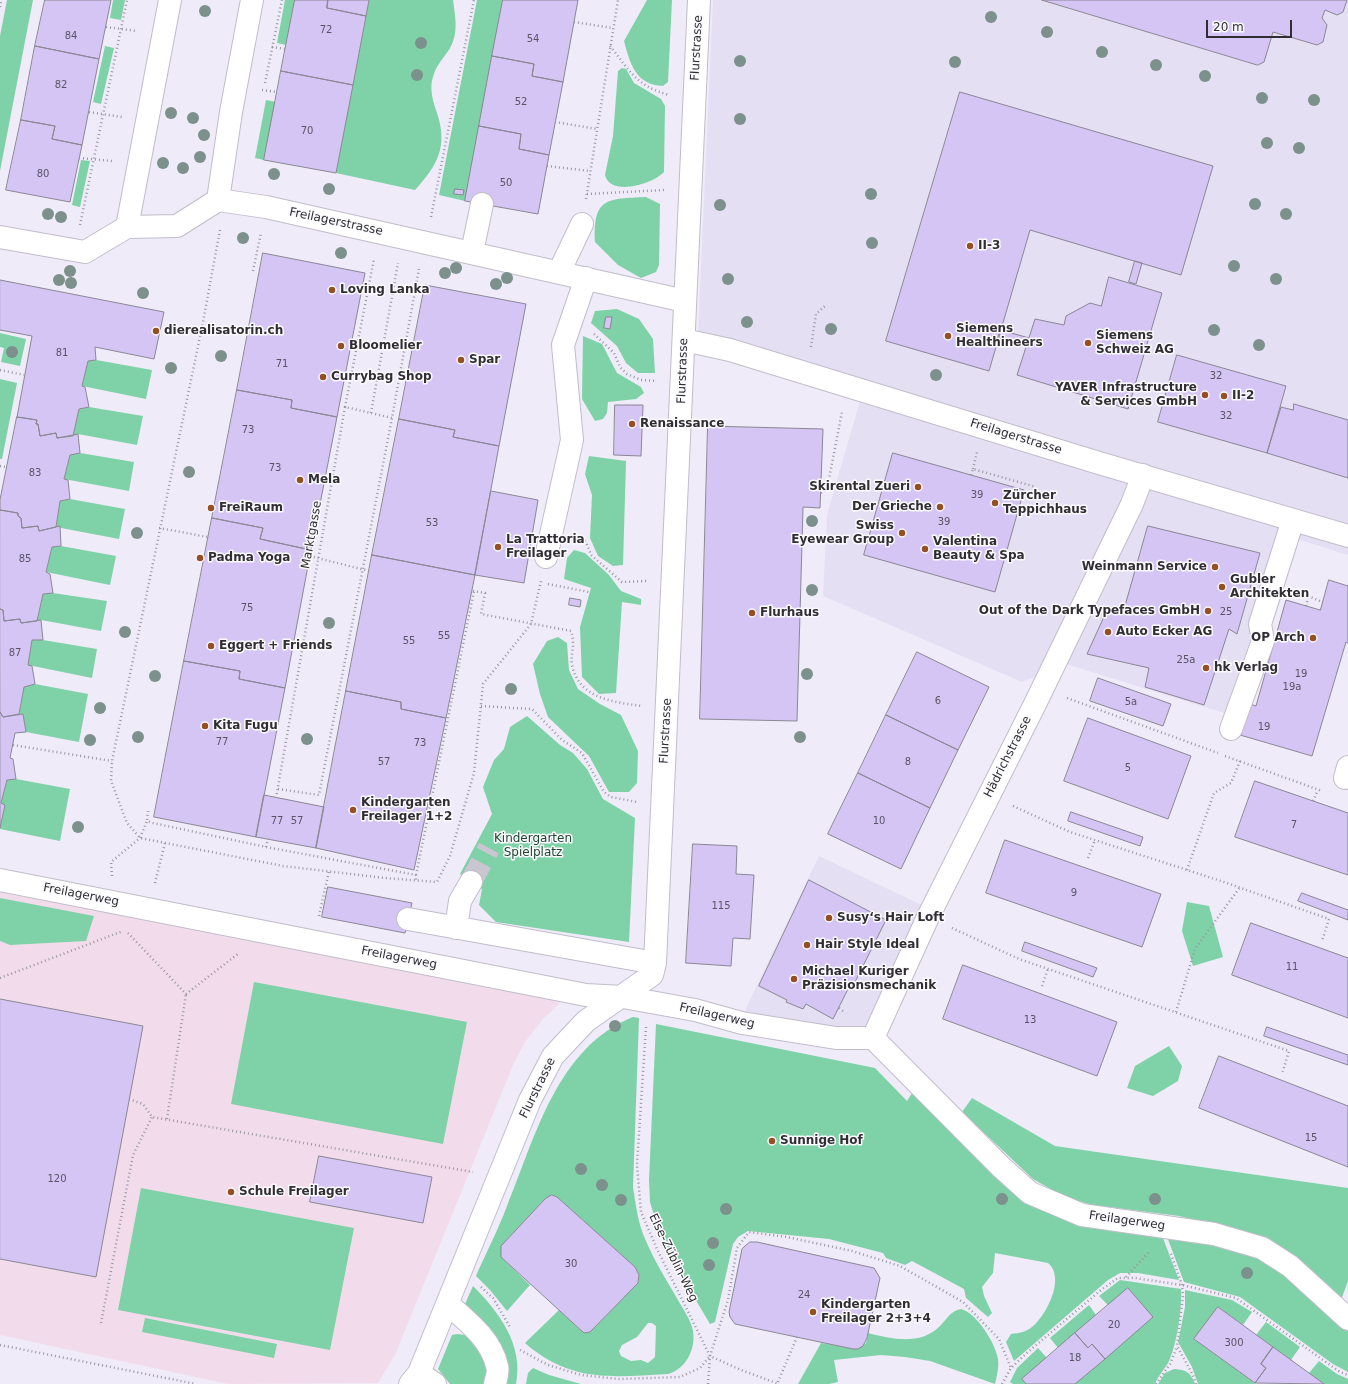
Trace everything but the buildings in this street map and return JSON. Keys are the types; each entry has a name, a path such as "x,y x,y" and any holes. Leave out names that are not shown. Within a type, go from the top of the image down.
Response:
{"street":[{"path":"127,227 170,0"},
{"path":"0,237 85,252 127,227 177,226 218,200 231,112 252,0"},
{"name":"Flurstrasse","path":"422,1380 448,1304 530,1100 553,1056 586,1022 652,975 655,964 699,0"},
{"name":"Freilagerstrasse","path":"218,200 266,207 685,301"},
{"path":"462,250 482,204"},
{"path":"558,272 582,224"},
{"path":"546,557 572,440 563,345 586,278"},
{"name":"Freilagerstrasse","path":"684,340 730,350 1348,536"},
{"name":"Hädrichstrasse","path":"873,1038 928,917 1042,689 1132,504 1143,475"},
{"path":"1231,729 1263,642 1260,624 1293,520"},
{"name":"Freilagerweg","path":"0,880 586,995 623,997 695,1010 742,1023 836,1038 873,1038 1001,1167 1030,1193 1082,1215 1214,1234 1262,1248 1290,1266 1348,1319"},
{"path":"456,928 460,901 471,882"},
{"path":"408,919 655,964"},
{"path":"448,1304 474,1326 490,1348 498,1367 495,1384"}],"path":[{"path":"0,7 1,0"},
{"path":"74,250 127,0"},
{"path":"426,242 474,0"},
{"path":"582,224 618,0"},
{"path":"574,22 613,28"},
{"path":"106,27 163,35"},
{"path":"610,45 638,82 656,91 675,96"},
{"path":"89,112 146,122"},
{"path":"555,122 597,129"},
{"path":"79,158 93,160 103,159 138,164"},
{"path":"547,166 590,171"},
{"path":"587,194 670,189"},
{"path":"371,412 403,237"},
{"path":"214,262 112,761 111,781 127,823 140,838 283,866 437,882 450,856 474,773 483,684 531,624 546,557"},
{"path":"253,271 254,262"},
{"name":"Marktgasse","path":"276,798 317,558 370,274"},
{"path":"278,789 320,795 392,418 416,281"},
{"path":"811,354 816,314 825,306"},
{"path":"572,319 591,330 596,337 607,345 614,353 620,367 627,374 641,380 657,381"},
{"path":"0,370 24,375"},
{"path":"821,493 827,489 844,406"},
{"path":"345,407 392,418"},
{"path":"971,475 975,460"},
{"path":"0,466 6,467"},
{"path":"973,469 1036,487"},
{"path":"553,525 586,542 591,555 622,582 648,581"},
{"path":"159,528 208,537"},
{"path":"310,556 369,571"},
{"path":"541,583 589,592"},
{"path":"416,881 473,591 485,593 481,614 571,631 574,641 572,664 579,681 590,693 610,702 649,706"},
{"path":"1306,606 1309,595"},
{"path":"1042,689 1329,794"},
{"path":"481,706 532,709 562,740 582,753 604,792 610,798 644,803"},
{"path":"13,745 112,761"},
{"path":"1187,870 1214,793 1231,783 1240,761"},
{"path":"1313,801 1318,790"},
{"path":"989,795 1070,832 1187,870 1329,919 1322,941"},
{"path":"112,880 111,862 140,838 147,821 148,811"},
{"path":"147,821 266,847 416,875"},
{"path":"266,847 268,839"},
{"path":"1088,858 1095,840"},
{"path":"154,888 165,842"},
{"path":"1176,1012 1195,949 1240,888"},
{"path":"928,917 1019,959 1289,1051 1282,1074"},
{"path":"0,979 126,930 186,994"},
{"path":"167,1119 186,994 268,932"},
{"path":"1042,986 1048,969"},
{"name":"Else-Züblin-Weg","path":"647,1024 637,1165 641,1212 657,1249 710,1356"},
{"path":"129,1099 143,1104 152,1117 477,1173"},
{"path":"101,1323 133,1155 152,1117"},
{"path":"708,1384 710,1356 728,1300 737,1248 748,1232 787,1237 852,1251 900,1266 963,1302 999,1339 1011,1368"},
{"path":"1126,1278 1150,1251"},
{"path":"1002,1384 1011,1368 1101,1290 1118,1278 1182,1285 1236,1298 1340,1372 1348,1375"},
{"path":"1156,1384 1170,1364 1177,1346 1182,1313 1182,1285"},
{"path":"710,1356 741,1370 778,1383 797,1337"},
{"path":"0,1345 196,1384"},
{"path":"1177,1346 1193,1375 1196,1384"},
{"path":"518,1350 548,1365 581,1375 619,1379 680,1377 700,1368 710,1356"}],"shaded area":[{"path":"713,0 1348,0 1348,555 1297,539 1227,714 1066,664 1022,682 823,596 827,515 864,387 698,333"},
{"path":"819,856 932,910 857,1043 742,1023 747,1006"},
{"name":"Schule Freilager","path":"0,892 543,995 560,1003 543,1019 525,1042 513,1065 395,1355 378,1383 228,1384 0,1335"}],"green space":[{"path":"7,0 33,0 0,171 0,36"},
{"path":"113,0 125,0 121,20 110,18"},
{"path":"285,0 295,0 286,45 277,43"},
{"path":"369,0 453,0 456,24 455,36 450,48 436,69 431,86 440,125 441,145 439,154 430,172 415,190 336,173"},
{"path":"477,0 503,0 465,201 439,195"},
{"path":"647,0 672,0 668,82 663,86 646,82 640,77 632,65 624,41"},
{"path":"105,46 114,48 101,104 93,102"},
{"path":"622,68 626,69 634,83 661,99 665,106 664,172 651,181 623,187 615,186 609,182 605,175 613,136 618,71"},
{"path":"266,100 276,102 264,160 255,158"},
{"path":"81,160 90,161 80,207 72,205"},
{"path":"646,197 660,204 659,265 656,272 641,278 618,265 595,242 595,227 597,216 605,203 612,200"},
{"path":"617,309 639,319 653,339 655,373 638,373 626,363 617,346 591,323 595,311"},
{"path":"0,333 26,339 20,366 1,362 4,348 0,347"},
{"path":"583,336 602,344 617,373 641,387 644,393 636,399 608,402 607,413 603,419 595,421 582,399"},
{"path":"96,360 152,370 146,399 82,386 88,361"},
{"path":"0,379 17,383 2,459 0,459"},
{"path":"89,407 143,416 137,445 78,434 73,436 79,409"},
{"path":"80,453 134,462 129,491 64,479 70,455"},
{"path":"589,456 626,461 623,565 613,566 598,556 590,538 592,495 585,474"},
{"path":"70,499 125,509 119,539 56,527 60,501"},
{"path":"61,546 116,556 110,585 46,572 52,547"},
{"path":"574,550 585,553 609,575 621,591 641,599 641,605 622,602 616,693 599,694 582,677 580,627 591,588 564,579 567,558"},
{"path":"53,593 107,601 101,631 41,620 37,621 43,594"},
{"path":"558,637 567,643 569,670 578,689 600,704 621,715 638,751 637,783 629,792 609,792 589,756 548,717 540,694 533,664 547,641"},
{"path":"32,640 43,640 97,649 92,678 28,665"},
{"path":"35,684 88,694 79,742 26,732 23,714 19,714 24,687"},
{"name":"Kindergarten Spielplatz","path":"527,716 560,745 573,753 587,769 603,799 635,818 629,942 496,922 479,905 482,889 460,874 492,814 483,787 494,760 504,749 510,727"},
{"path":"16,779 70,789 60,841 0,829 5,805 1,803 7,780"},
{"path":"0,898 94,916 86,941 10,945 0,941"},
{"path":"1187,902 1209,906 1223,957 1193,966 1182,931"},
{"path":"254,982 467,1022 443,1144 231,1104"},
{"path":"633,1017 639,1018 633,1187 636,1208 643,1235 661,1271 691,1323 694,1338 691,1351 685,1363 680,1368 668,1374 628,1376 593,1375 559,1365 542,1356 525,1343 559,1310 584,1333 590,1332 638,1283 639,1275 635,1267 557,1197 552,1195 545,1199 502,1246 501,1257 530,1285 507,1311 476,1276 500,1224 539,1124 552,1097 567,1072 585,1050 607,1031","holes":["648,1323 652,1323 656,1326 655,1357 648,1363 641,1360 631,1361 621,1356 619,1351 622,1345 637,1337"]},
{"path":"656,1024 875,1068 907,1101 914,1090 1024,1196 1161,1233 1179,1280 1138,1273 1120,1273 1108,1280 1014,1361 1006,1342 1011,1334 1020,1333 1027,1330 1037,1322 1048,1306 1052,1296 1055,1287 1055,1278 1053,1270 1048,1263 995,1253 993,1273 982,1287 984,1296 992,1313 988,1317 966,1298 964,1289 912,1261 905,1265 886,1258 883,1253 829,1239 748,1231 738,1237 733,1244 715,1322 710,1324 678,1270 657,1225 650,1202 649,1180"},
{"path":"1169,1046 1182,1066 1178,1081 1153,1096 1127,1088 1135,1066"},
{"path":"972,1098 1055,1146 1348,1188 1348,1281 1341,1300 1262,1237 1179,1216 1093,1205 1066,1198 1033,1179 962,1112"},
{"path":"141,1188 354,1228 330,1350 118,1310"},
{"path":"1166,1234 1202,1241 1268,1261 1348,1331 1348,1372 1333,1364 1240,1297 1184,1282"},
{"path":"1120,1280 1181,1289 1181,1306 1178,1327 1174,1347 1168,1363 1155,1384 1075,1384 1108,1305 1099,1296"},
{"path":"473,1286 500,1318 513,1343 518,1370 516,1384 507,1384 507,1359 503,1348 490,1330 465,1304"},
{"path":"1185,1290 1232,1300 1252,1312 1243,1325 1218,1307 1194,1339 1256,1384 1198,1384 1192,1367 1178,1342 1185,1307"},
{"path":"1089,1305 1096,1315 1058,1348 1050,1338"},
{"path":"961,1309 967,1311 979,1322 993,1345 998,1359 998,1372 995,1384 930,1361 881,1355 834,1360 838,1382 829,1384 798,1384 821,1343 858,1349 866,1343 868,1333 896,1339 915,1339 932,1332 952,1313"},
{"path":"145,1318 277,1344 274,1358 142,1332"},
{"path":"1266,1322 1300,1347 1291,1360 1256,1335"},
{"path":"457,1334 469,1337 486,1357 488,1384 450,1384 438,1369 452,1335"},
{"path":"1038,1348 1047,1358 1022,1379 1026,1384 1013,1384 1010,1382 1017,1368"},
{"path":"1319,1361 1337,1374 1348,1379 1348,1384 1324,1384 1309,1373"},
{"path":"533,1368 549,1375 581,1384 526,1384 528,1373"},
{"path":"1174,1369 1188,1372 1195,1384 1158,1384 1165,1373"}],"tunnel":[{"path":"471,882 489,848"}],"place":[{"name":"II-3","path":"970,246"},
{"name":"Loving Lanka","path":"332,290"},
{"name":"dierealisatorin.ch","path":"156,331"},
{"name":"Siemens Healthineers","path":"948,336"},
{"name":"Siemens Schweiz AG","path":"1088,343"},
{"name":"Bloomelier","path":"341,346"},
{"name":"Spar","path":"461,360"},
{"name":"Currybag Shop","path":"323,377"},
{"name":"YAVER Infrastructure & Services GmbH","path":"1205,395"},
{"name":"II-2","path":"1224,396"},
{"name":"Renaissance","path":"632,424"},
{"name":"Mela","path":"300,480"},
{"name":"Skirental Zueri","path":"918,487"},
{"name":"Zürcher Teppichhaus","path":"995,503"},
{"name":"Der Grieche","path":"940,507"},
{"name":"FreiRaum","path":"211,508"},
{"name":"Swiss Eyewear Group","path":"902,533"},
{"name":"La Trattoria Freilager","path":"498,547"},
{"name":"Valentina Beauty & Spa","path":"925,549"},
{"name":"Padma Yoga","path":"200,558"},
{"name":"Weinmann Service","path":"1215,567"},
{"name":"Gubler Architekten","path":"1222,587"},
{"name":"Out of the Dark Typefaces GmbH","path":"1208,611"},
{"name":"Flurhaus","path":"752,613"},
{"name":"Auto Ecker AG","path":"1108,632"},
{"name":"OP Arch","path":"1313,638"},
{"name":"Eggert + Friends","path":"211,646"},
{"name":"hk Verlag","path":"1206,668"},
{"name":"Kita Fugu","path":"205,726"},
{"name":"Kindergarten Freilager 1+2","path":"353,810"},
{"name":"Susy‘s Hair Loft","path":"829,918"},
{"name":"Hair Style Ideal","path":"807,945"},
{"name":"Michael Kuriger Präzisionsmechanik","path":"794,979"},
{"name":"Sunnige Hof","path":"772,1141"},
{"name":"Schule Freilager","path":"231,1192"},
{"name":"Kindergarten Freilager 2+3+4","path":"813,1312"}]}
